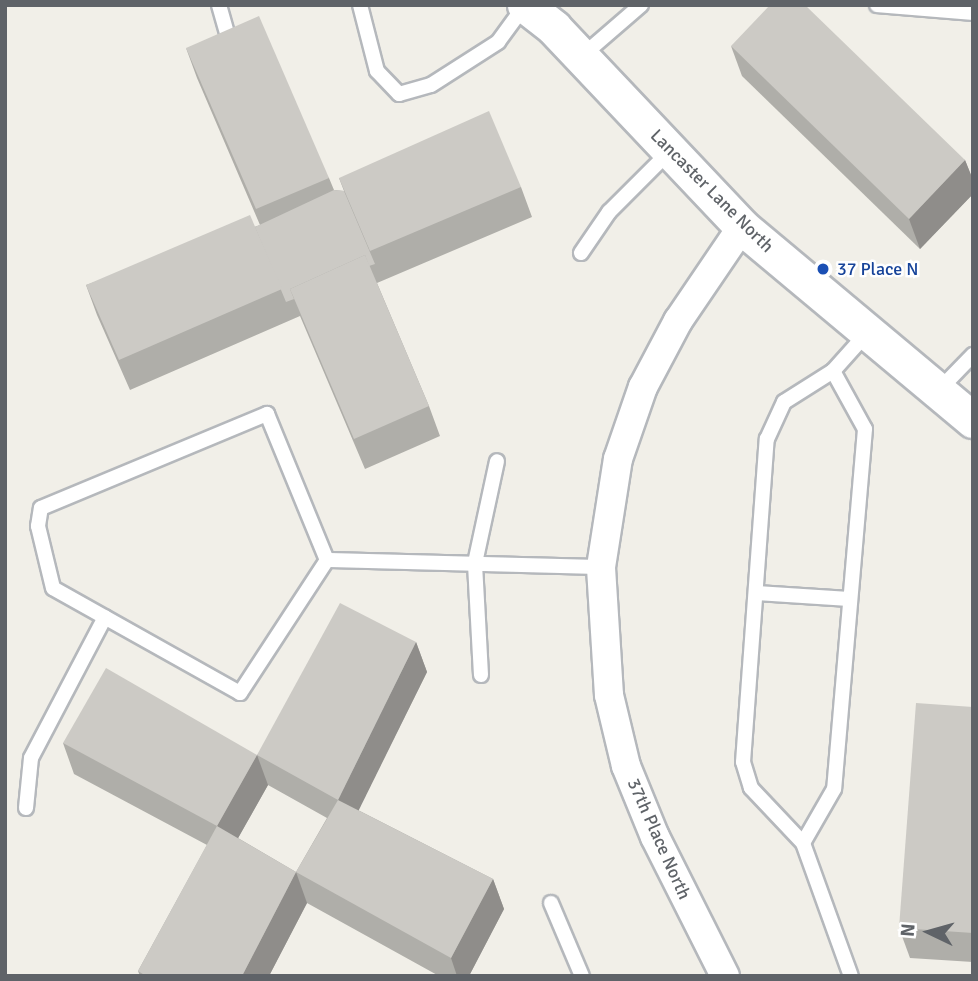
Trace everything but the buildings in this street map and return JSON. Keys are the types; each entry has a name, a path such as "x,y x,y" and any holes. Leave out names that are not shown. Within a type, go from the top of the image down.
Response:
{"street":[{"name":"Lancaster Lane North","path":"525,5 581,57 742,227 973,420"},
{"name":"37th Place North","path":"725,976 655,837 626,765 609,695 601,566 618,459 643,387 678,321 742,227"}],"lane":[{"path":"219,5 236,61"},
{"path":"360,5 377,71 399,94 431,85 498,42 525,5"},
{"path":"581,57 641,5"},
{"path":"877,5 973,13"},
{"path":"581,253 609,212 670,151"},
{"path":"851,976 803,843 751,788 743,762 767,439 783,402 833,371 867,333"},
{"path":"937,392 973,355"},
{"path":"803,843 834,789 865,429 833,371"},
{"path":"267,415 327,560 240,693 53,588 38,526 41,508 267,415"},
{"path":"481,675 475,563 497,461"},
{"path":"327,560 601,566"},
{"path":"756,593 850,599"},
{"path":"26,808 31,758 105,617"},
{"path":"551,902 582,976"}],"place":[{"name":"37 Place N","path":"823,269"}]}
